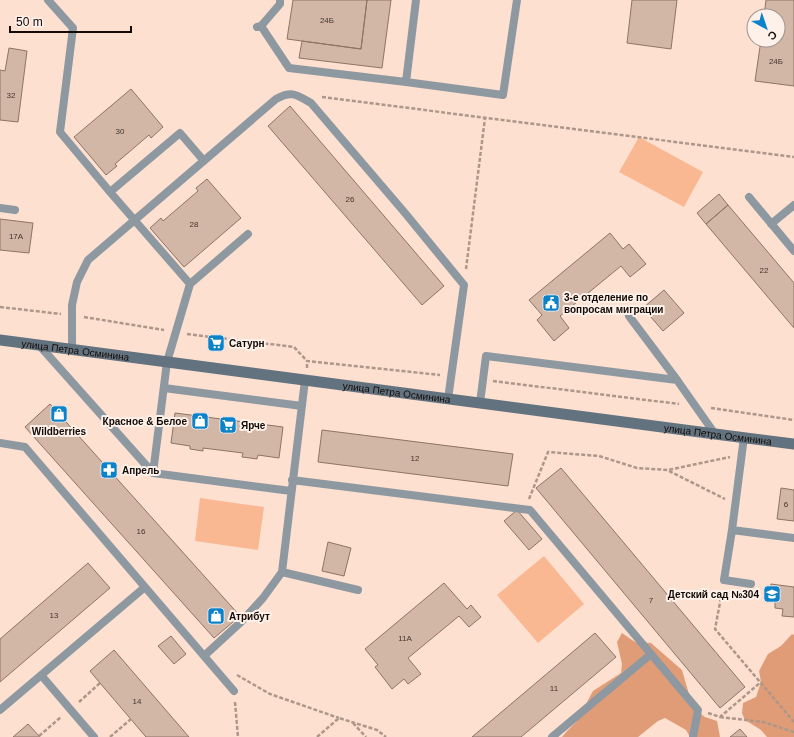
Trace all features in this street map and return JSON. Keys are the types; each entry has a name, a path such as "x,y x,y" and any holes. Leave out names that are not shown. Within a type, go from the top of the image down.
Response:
{"main road":[{"name":"улица Петра Осминина","path":"0,340 794,444"}],"lane":[{"path":"48,0 73,28 60,132 190,284"},
{"path":"280,0 280,4 259,27 289,68 503,95 517,0"},
{"path":"406,82 416,0"},
{"path":"72,349 72,305 77,282 88,260 276,99 284,94 296,94 311,103 464,285 448,399"},
{"path":"110,192 180,133 204,161"},
{"path":"749,197 794,251"},
{"path":"771,224 794,204"},
{"path":"0,208 15,210"},
{"path":"153,473 167,362 190,284 248,234"},
{"path":"629,316 715,434"},
{"path":"39,345 153,473 291,491"},
{"path":"480,403 486,356 677,380"},
{"path":"204,656 242,621 263,598 282,572 305,380"},
{"path":"164,388 302,406"},
{"path":"744,437 724,580 751,584"},
{"path":"0,444 25,447 234,691"},
{"path":"292,480 530,510 698,710 693,737"},
{"path":"732,530 794,538"},
{"path":"282,572 358,590"},
{"path":"0,710 145,587"},
{"path":"552,737 651,654"},
{"path":"41,675 94,737"}],"path":[{"path":"319,97 794,157"},
{"path":"464,285 485,118"},
{"path":"0,307 72,316"},
{"path":"294,347 308,361 451,376"},
{"path":"305,380 308,361"},
{"path":"483,379 794,420"},
{"path":"525,510 548,452 599,456 637,468 668,470 742,454"},
{"path":"668,470 735,504"},
{"path":"724,580 716,629 794,722"},
{"path":"237,675 270,694 377,730 386,737"},
{"path":"720,717 761,682"},
{"path":"234,691 238,737"},
{"path":"698,710 720,717 763,722 794,732"},
{"path":"316,737 339,718"},
{"path":"110,737 131,719"},
{"path":"353,723 366,737"}],"shaded area":[{"path":"639,137 703,172 684,207 619,172"},
{"path":"200,498 264,507 258,550 195,541"},
{"path":"544,556 584,604 538,643 497,595"},
{"path":"622,633 635,642 651,643 682,670 693,708 705,717 717,721 720,737 690,737 686,730 665,718 658,721 638,737 562,737 577,721 593,691 621,673 622,664 617,642"},
{"path":"792,634 794,635 794,737 767,737 761,730 745,720 742,713 743,703 756,697 761,682 759,671 768,654 781,646"}],"building":[{"path":"293,0 367,0 361,49 287,39"},
{"path":"367,0 391,0 382,68 299,58 302,41 361,49"},
{"path":"632,0 677,0 671,49 627,43"},
{"path":"766,0 794,0 794,86 755,81 760,48 786,48 786,8 765,8"},
{"path":"9,48 27,51 18,122 0,120 0,70 5,71"},
{"path":"131,89 163,127 151,138 149,135 115,164 117,166 106,175 74,137"},
{"path":"290,106 444,286 422,305 268,126"},
{"path":"207,179 241,218 184,267 150,228 161,218 163,221 198,191 196,188"},
{"path":"719,194 728,205 706,224 697,213"},
{"path":"728,205 794,283 794,328 706,224"},
{"path":"0,219 33,223 29,253 0,250"},
{"path":"610,233 623,249 629,244 646,264 630,277 621,266 560,316 569,328 554,341 537,320 542,315 529,300"},
{"path":"664,290 684,313 663,331 643,308"},
{"path":"50,404 240,616 214,638 25,427"},
{"path":"175,413 283,427 279,458 258,455 257,459 242,457 243,453 203,448 203,451 190,449 190,446 171,443"},
{"path":"322,430 513,454 508,486 318,462"},
{"path":"561,468 745,687 720,708 536,488"},
{"path":"781,488 794,490 794,521 777,519"},
{"path":"517,510 542,539 529,550 504,521"},
{"path":"328,542 351,548 344,576 322,571"},
{"path":"88,563 110,588 0,682 0,639"},
{"path":"444,583 467,609 471,605 481,617 469,627 459,616 408,658 421,674 408,684 404,679 392,689 375,667 378,665 365,649"},
{"path":"771,584 794,587 794,617 782,616 783,609 775,608 775,601 769,601"},
{"path":"595,633 616,657 521,737 472,737"},
{"path":"171,636 186,654 174,664 158,646"},
{"path":"114,650 189,737 146,737 90,671"},
{"path":"28,724 40,737 13,737"},
{"path":"740,729 747,737 730,737"}],"place":[{"name":"3-е отделение по вопросам миграции","path":"551,303"},
{"name":"Сатурн","path":"216,343"},
{"name":"Wildberries","path":"59,414"},
{"name":"Красное & Белое","path":"200,421"},
{"name":"Ярче","path":"228,425"},
{"name":"Апрель","path":"109,470"},
{"name":"Детский сад №304","path":"772,594"},
{"name":"Атрибут","path":"216,616"}]}
